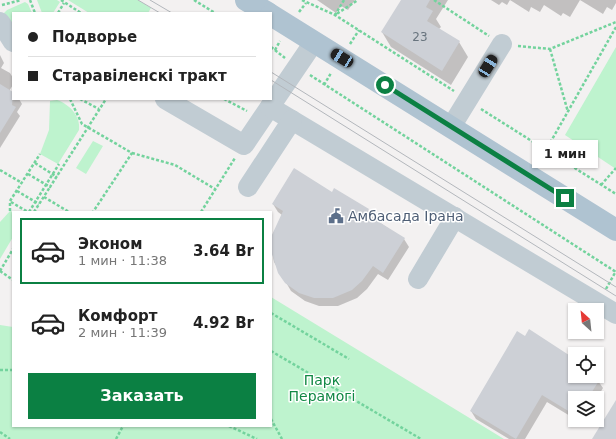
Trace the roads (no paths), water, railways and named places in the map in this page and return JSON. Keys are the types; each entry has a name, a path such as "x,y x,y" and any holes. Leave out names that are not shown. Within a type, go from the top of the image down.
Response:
{"main road":[{"path":"246,0 266,12"},
{"path":"272,16 616,230"}],"lane":[{"path":"0,22 12,40"},
{"path":"167,100 244,145 314,42"},
{"path":"451,127 502,44"},
{"path":"270,107 616,314"},
{"path":"248,187 292,120"},
{"path":"418,279 455,217"}],"tram line":[{"path":"138,0 158,12"},
{"path":"150,0 170,12"},
{"path":"272,73 616,287"},
{"path":"272,81 616,296"}],"place":[{"name":"Амбасада Ірана","path":"336,216"}],"park label":[{"name":"Парк Перамогі","path":"322,388"}]}
